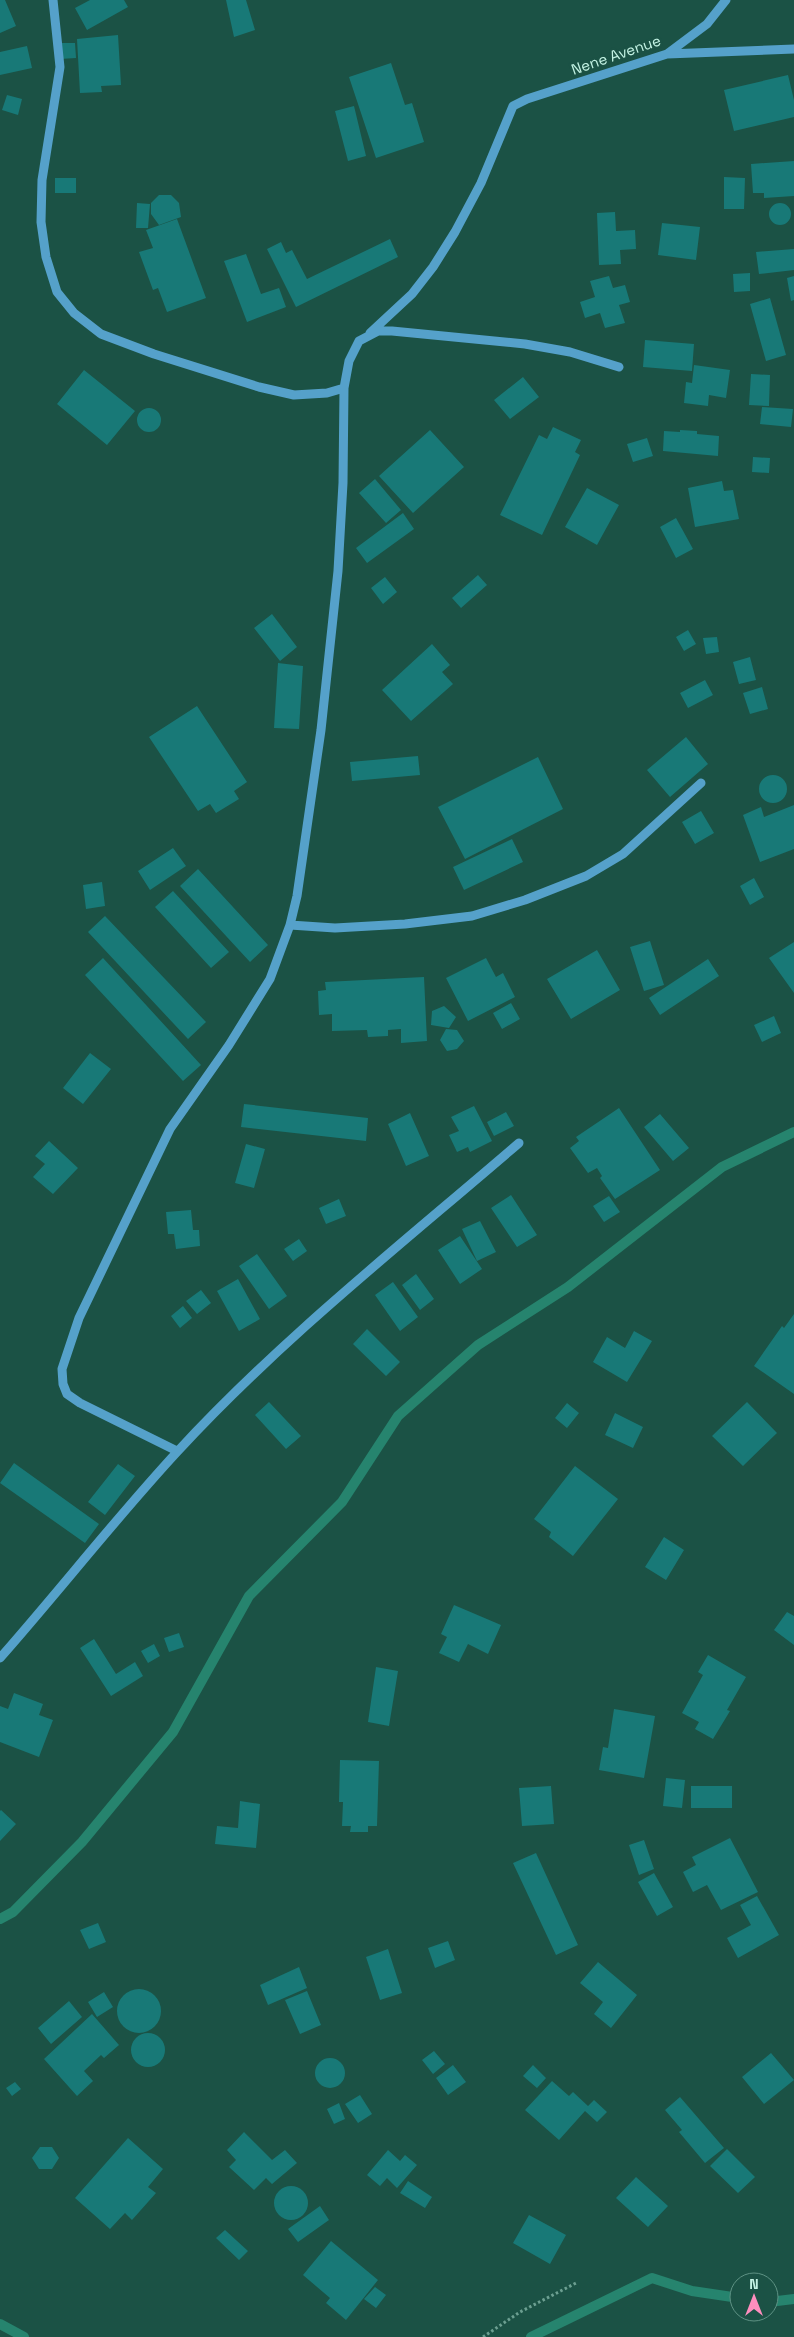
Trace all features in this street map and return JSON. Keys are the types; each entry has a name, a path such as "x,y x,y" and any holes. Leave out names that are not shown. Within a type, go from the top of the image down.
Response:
{"street":[{"path":"53,0 60,66 42,180 41,222 46,257 57,292 74,313 100,334 154,354 259,387 294,395 327,393 344,388"},
{"name":"Nene Avenue","path":"369,334 412,294 433,267 455,232 481,183 513,106 527,99 667,54 706,24 726,0"},
{"path":"667,54 794,49"},
{"path":"177,1451 80,1403 67,1394 62,1384 62,1369 79,1318 170,1129 228,1045 270,979 290,925 298,887 320,730 338,571 343,483 344,388 352,352 360,341 369,334 378,331 392,331 525,344 570,352 619,367"},
{"path":"290,925 335,928 405,924 472,916 525,900 586,876 623,854 701,783"},
{"path":"0,1658 177,1451 288,1343 519,1143"}],"path":[{"path":"483,2337 520,2312 578,2282"}],"building":[{"path":"0,0 5,0 16,26 0,33"},
{"path":"90,0 124,0 128,7 87,30 75,8"},
{"path":"226,0 246,0 255,30 234,37"},
{"path":"118,35 121,85 101,86 102,92 80,93 77,39"},
{"path":"59,43 75,43 76,58 60,59"},
{"path":"27,46 32,68 0,75 0,52"},
{"path":"391,63 405,105 412,103 424,142 376,158 349,77"},
{"path":"788,75 794,100 794,117 734,131 724,90"},
{"path":"7,95 22,99 18,115 2,110"},
{"path":"354,106 366,156 348,161 335,111"},
{"path":"794,161 794,196 764,198 764,193 753,193 751,164"},
{"path":"724,177 745,178 744,209 724,209"},
{"path":"55,178 76,178 76,193 55,193"},
{"path":"159,195 171,195 179,203 181,217 159,225 151,214 151,203"},
{"path":"137,203 150,204 148,228 136,228"},
{"path":"780,203 788,206 791,214 788,222 780,225 772,222 769,214 772,206"},
{"path":"615,212 616,231 635,230 636,249 620,250 621,264 599,265 597,213"},
{"path":"177,219 206,298 167,312 158,288 153,290 139,252 153,248 146,230"},
{"path":"662,223 700,227 696,260 658,255"},
{"path":"390,239 398,257 296,307 267,249 281,242 286,253 292,250 307,279"},
{"path":"794,249 794,270 759,274 756,252"},
{"path":"246,254 261,294 279,288 286,307 247,322 224,261"},
{"path":"750,273 750,291 734,292 733,274"},
{"path":"609,276 613,288 625,285 630,302 619,305 625,323 605,328 600,313 585,318 580,302 595,297 590,281"},
{"path":"794,276 794,300 791,301 787,278"},
{"path":"770,298 786,355 766,361 750,304"},
{"path":"645,340 694,344 692,371 643,367"},
{"path":"694,365 730,370 726,398 709,395 708,406 684,403 686,382 692,383"},
{"path":"84,370 135,411 107,445 57,404"},
{"path":"751,374 770,375 769,406 749,405"},
{"path":"523,377 539,397 510,419 494,400"},
{"path":"762,407 793,409 791,427 760,424"},
{"path":"149,408 158,411 161,420 158,429 149,432 140,429 137,420 140,411"},
{"path":"553,427 581,440 575,452 580,455 542,535 500,515 539,435 547,439"},
{"path":"430,430 464,467 413,513 379,476"},
{"path":"680,430 697,431 697,434 719,436 718,456 663,451 664,431 680,432"},
{"path":"647,438 653,456 633,462 627,444"},
{"path":"753,457 770,458 769,473 752,472"},
{"path":"375,479 401,510 386,523 359,493"},
{"path":"722,481 724,491 733,490 739,519 695,527 688,488"},
{"path":"587,488 619,505 597,545 565,527"},
{"path":"403,513 414,529 367,563 356,548"},
{"path":"676,518 693,549 676,558 660,527"},
{"path":"478,575 487,585 461,608 452,598"},
{"path":"385,577 397,592 383,604 371,588"},
{"path":"272,614 297,647 280,661 254,628"},
{"path":"688,630 696,644 684,651 676,637"},
{"path":"717,637 719,652 706,654 703,638"},
{"path":"432,644 450,665 442,672 453,684 411,721 382,690"},
{"path":"750,657 756,680 739,684 733,662"},
{"path":"278,663 303,666 299,729 274,728"},
{"path":"705,680 713,695 688,708 680,693"},
{"path":"762,687 768,709 750,714 743,693"},
{"path":"197,706 247,782 234,791 239,799 216,813 210,804 198,811 149,737"},
{"path":"686,737 708,764 670,797 647,770"},
{"path":"418,756 420,775 352,781 350,762"},
{"path":"538,757 563,809 465,859 438,807"},
{"path":"773,775 783,779 787,789 783,799 773,803 763,799 759,789 763,779"},
{"path":"794,805 794,849 760,862 743,815 761,807 764,817"},
{"path":"701,811 714,833 695,844 682,822"},
{"path":"512,839 523,862 464,890 453,867"},
{"path":"173,848 186,866 150,890 138,871"},
{"path":"198,869 268,945 250,962 180,886"},
{"path":"754,878 764,897 750,905 740,886"},
{"path":"102,882 105,906 86,909 83,885"},
{"path":"173,891 229,952 211,968 155,907"},
{"path":"105,916 206,1022 188,1039 88,932"},
{"path":"650,941 664,985 644,991 630,947"},
{"path":"794,942 794,993 769,958"},
{"path":"597,950 620,990 571,1019 547,979"},
{"path":"103,958 201,1065 183,1081 85,975"},
{"path":"486,958 496,977 503,973 515,997 468,1021 446,978"},
{"path":"708,959 719,976 660,1015 649,998"},
{"path":"424,977 427,1041 401,1043 401,1029 388,1030 388,1036 368,1037 367,1030 332,1031 332,1014 319,1015 318,991 326,990 325,982"},
{"path":"511,1003 520,1019 502,1029 493,1013"},
{"path":"444,1006 456,1017 449,1028 431,1025 432,1011"},
{"path":"774,1016 781,1033 762,1042 754,1025"},
{"path":"446,1029 457,1030 464,1041 457,1049 447,1051 440,1040"},
{"path":"90,1053 111,1069 83,1104 63,1088"},
{"path":"244,1104 368,1118 366,1141 241,1127"},
{"path":"474,1106 492,1141 470,1152 468,1147 457,1152 449,1135 459,1131 451,1117"},
{"path":"619,1108 660,1170 615,1199 600,1178 602,1176 597,1168 588,1173 570,1148 579,1141 576,1137"},
{"path":"506,1112 514,1126 494,1136 487,1122"},
{"path":"410,1113 429,1156 406,1166 388,1124"},
{"path":"660,1114 689,1148 673,1161 644,1127"},
{"path":"49,1141 78,1168 53,1194 33,1177 45,1164 35,1156"},
{"path":"246,1144 265,1149 254,1188 235,1183"},
{"path":"511,1195 537,1235 517,1247 491,1208"},
{"path":"609,1196 620,1212 604,1222 593,1206"},
{"path":"339,1199 346,1216 326,1224 319,1208"},
{"path":"191,1210 193,1230 199,1230 200,1246 176,1249 174,1234 168,1234 166,1212"},
{"path":"480,1221 496,1252 477,1261 462,1229"},
{"path":"460,1236 482,1269 460,1284 438,1250"},
{"path":"299,1239 307,1251 293,1261 284,1249"},
{"path":"257,1254 287,1296 269,1309 239,1266"},
{"path":"416,1274 434,1299 420,1310 402,1285"},
{"path":"238,1279 260,1319 239,1331 217,1291"},
{"path":"393,1282 418,1317 400,1331 375,1295"},
{"path":"201,1290 211,1303 197,1314 186,1301"},
{"path":"183,1306 192,1318 180,1328 171,1316"},
{"path":"794,1314 794,1394 754,1366 782,1326 784,1328"},
{"path":"367,1329 400,1362 386,1376 353,1344"},
{"path":"634,1331 652,1341 627,1382 593,1362 607,1337 625,1348"},
{"path":"269,1402 301,1436 286,1449 255,1415"},
{"path":"747,1402 777,1433 743,1466 712,1436"},
{"path":"567,1403 579,1413 567,1428 555,1418"},
{"path":"615,1413 643,1427 633,1448 605,1435"},
{"path":"14,1463 99,1524 85,1543 0,1483"},
{"path":"118,1464 135,1476 105,1515 88,1502"},
{"path":"575,1466 618,1499 573,1556 549,1537 551,1532 534,1519"},
{"path":"664,1537 684,1550 666,1580 645,1567"},
{"path":"454,1605 501,1625 488,1654 468,1644 459,1662 439,1653 447,1637 441,1634"},
{"path":"787,1612 794,1616 794,1645 774,1630"},
{"path":"179,1633 184,1647 169,1652 164,1638"},
{"path":"94,1639 116,1674 135,1662 143,1676 111,1696 80,1648"},
{"path":"154,1644 160,1656 148,1663 141,1651"},
{"path":"708,1655 746,1677 727,1710 730,1711 713,1739 695,1729 699,1722 682,1713 703,1675 698,1672"},
{"path":"376,1667 398,1671 389,1726 368,1722"},
{"path":"14,1693 43,1704 39,1715 53,1720 39,1757 0,1742 0,1706 8,1709"},
{"path":"614,1709 655,1716 644,1778 599,1770 603,1747 608,1748"},
{"path":"340,1760 379,1761 377,1826 368,1826 368,1832 350,1832 351,1826 342,1826 343,1802 339,1802"},
{"path":"666,1778 685,1780 682,1808 663,1806"},
{"path":"551,1786 554,1824 522,1826 519,1788"},
{"path":"691,1786 732,1786 732,1808 691,1808"},
{"path":"240,1801 260,1804 256,1848 215,1844 217,1826 238,1828"},
{"path":"0,1811 16,1824 0,1841"},
{"path":"730,1838 758,1892 721,1910 707,1885 693,1892 683,1872 696,1865 692,1857"},
{"path":"644,1840 654,1869 639,1875 629,1845"},
{"path":"536,1853 578,1945 556,1955 513,1863"},
{"path":"654,1873 673,1907 657,1916 638,1882"},
{"path":"757,1896 779,1935 738,1958 727,1938 751,1925 740,1905"},
{"path":"98,1923 106,1942 89,1949 80,1930"},
{"path":"448,1941 455,1960 435,1968 428,1948"},
{"path":"388,1949 402,1993 380,2000 366,1957"},
{"path":"598,1962 637,1995 611,2028 594,2014 603,2002 580,1983"},
{"path":"299,1967 307,1988 268,2005 260,1985"},
{"path":"143,1989 155,1995 160,2002 160,2020 155,2027 148,2032 135,2033 127,2030 120,2023 117,2007 120,1999 127,1992"},
{"path":"307,1991 321,2025 300,2034 285,2000"},
{"path":"104,1992 113,2007 97,2017 88,2002"},
{"path":"69,2001 82,2017 51,2044 38,2028"},
{"path":"92,2014 119,2045 104,2058 101,2055 84,2071 93,2081 77,2096 44,2059"},
{"path":"148,2033 155,2034 160,2038 164,2043 164,2057 160,2062 155,2066 148,2067 141,2066 136,2062 132,2057 131,2050 132,2043 136,2038 141,2034"},
{"path":"434,2051 445,2064 433,2074 422,2060"},
{"path":"771,2053 794,2080 764,2104 742,2077"},
{"path":"330,2058 341,2062 345,2073 341,2084 330,2088 319,2084 315,2073 319,2062"},
{"path":"453,2065 466,2082 448,2095 436,2078"},
{"path":"533,2065 546,2078 537,2088 523,2076"},
{"path":"552,2081 569,2096 573,2092 588,2106 594,2100 607,2112 597,2122 585,2111 559,2140 525,2110"},
{"path":"15,2082 21,2089 12,2096 6,2088"},
{"path":"360,2095 372,2114 358,2123 345,2104"},
{"path":"680,2097 724,2148 705,2163 679,2132 682,2130 665,2110"},
{"path":"339,2103 345,2119 334,2124 327,2109"},
{"path":"244,2132 272,2160 285,2150 297,2163 272,2184 266,2178 254,2190 229,2167 236,2160 227,2150"},
{"path":"128,2138 163,2169 148,2187 156,2193 132,2220 125,2213 110,2229 75,2198"},
{"path":"40,2147 52,2147 59,2158 52,2169 39,2169 32,2158"},
{"path":"727,2149 755,2177 738,2193 710,2166"},
{"path":"388,2150 400,2161 405,2155 417,2165 397,2188 387,2178 380,2186 367,2175"},
{"path":"636,2177 668,2206 648,2227 616,2198"},
{"path":"408,2181 432,2197 425,2208 400,2193"},
{"path":"291,2186 303,2191 308,2203 303,2215 291,2220 279,2215 274,2203 279,2191"},
{"path":"320,2206 329,2220 298,2242 288,2229"},
{"path":"529,2215 566,2235 550,2264 513,2243"},
{"path":"225,2230 248,2251 239,2260 216,2238"},
{"path":"331,2241 378,2280 346,2320 326,2303 330,2298 303,2275"},
{"path":"375,2287 386,2295 376,2308 364,2299"}],"waterway":[{"path":"0,1919 13,1912 82,1842 173,1732 249,1596 342,1502 398,1416 478,1345 568,1287 722,1167 794,1132"},
{"path":"531,2337 652,2278 692,2291 729,2297"},
{"path":"779,2301 794,2299"},
{"path":"0,2324 24,2337"}]}
